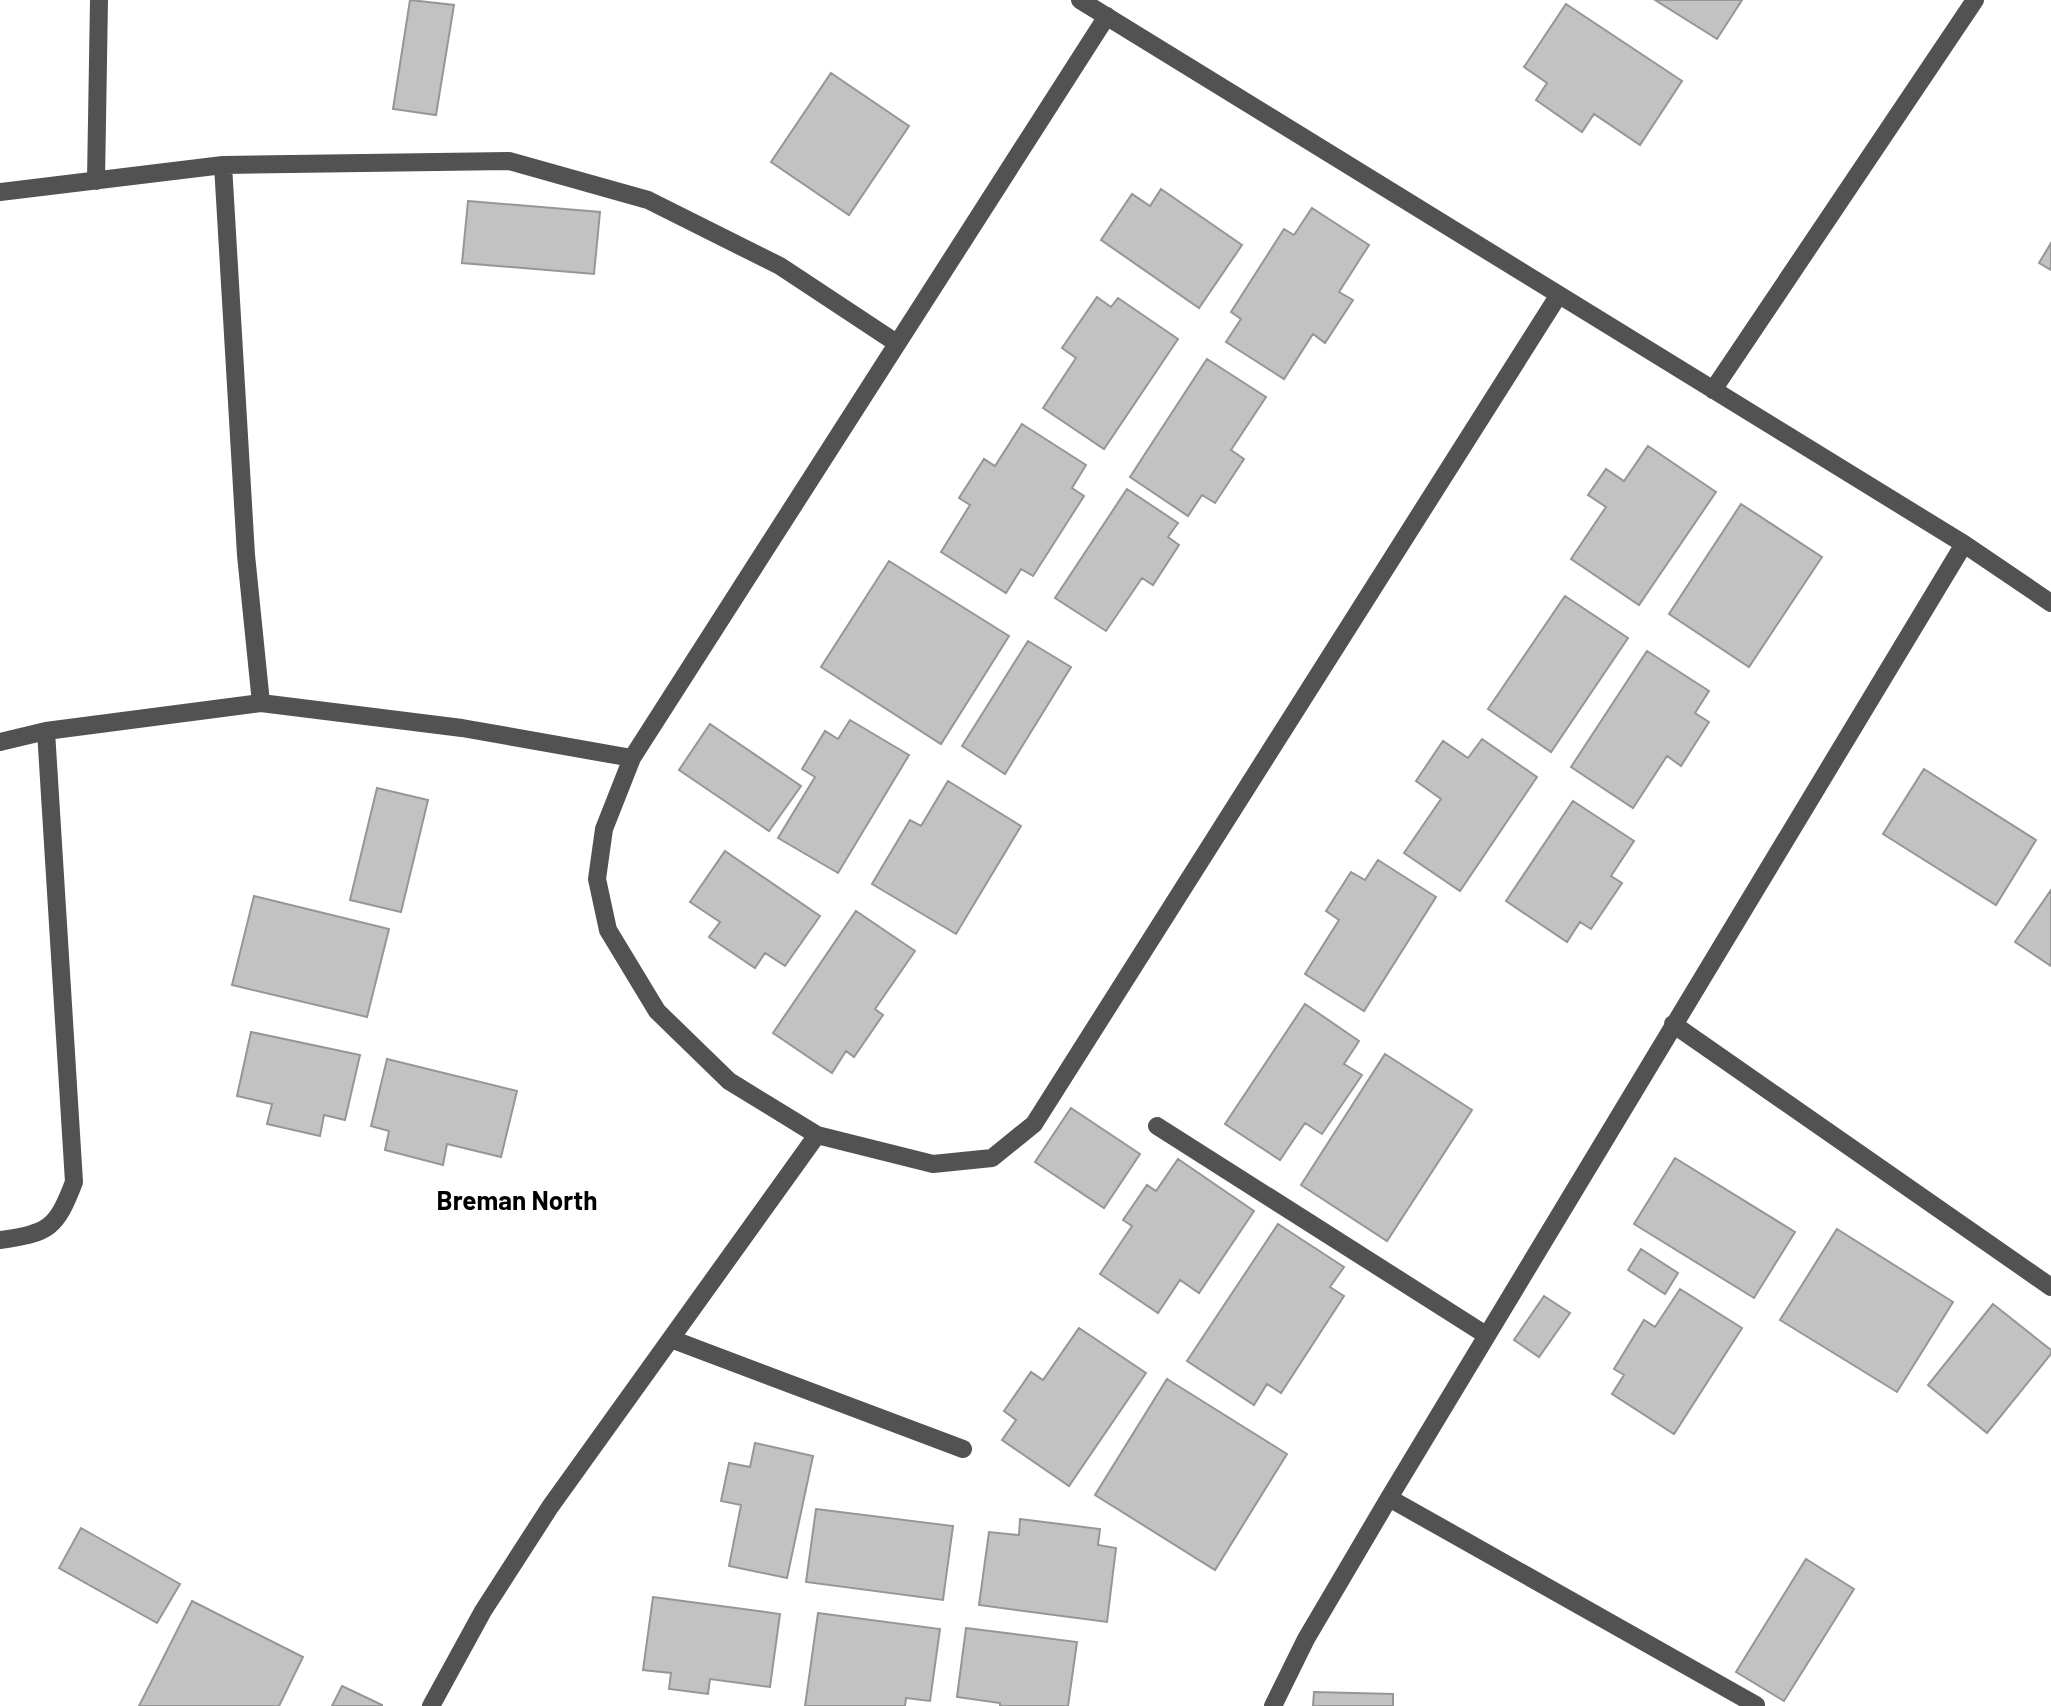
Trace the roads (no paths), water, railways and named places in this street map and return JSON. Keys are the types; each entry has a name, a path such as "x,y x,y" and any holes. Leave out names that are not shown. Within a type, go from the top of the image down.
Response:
{"street":[{"path":"96,181 99,0"},
{"path":"1080,0 1964,544 2051,603"},
{"path":"1713,390 1975,0"},
{"path":"1107,16 895,342 632,758 604,829 597,879 608,930 657,1011 729,1080 817,1135 933,1164 992,1158 1034,1124 1558,296"},
{"path":"0,192 223,165 509,161 648,200 780,266 895,342"},
{"path":"223,165 246,555 261,703"},
{"path":"1273,1706 1306,1639 1389,1498 1964,544"},
{"path":"0,742 46,731 261,703 462,729 632,758"},
{"path":"0,1240 37,1235 61,1215 74,1182 46,731"},
{"path":"1673,1024 2051,1287"},
{"path":"1157,1126 1486,1335"},
{"path":"431,1706 483,1611 550,1507 817,1135"},
{"path":"671,1339 963,1449"},
{"path":"1389,1498 1756,1705"}],"district":[{"name":"Breman North","path":"517,1199"}]}
